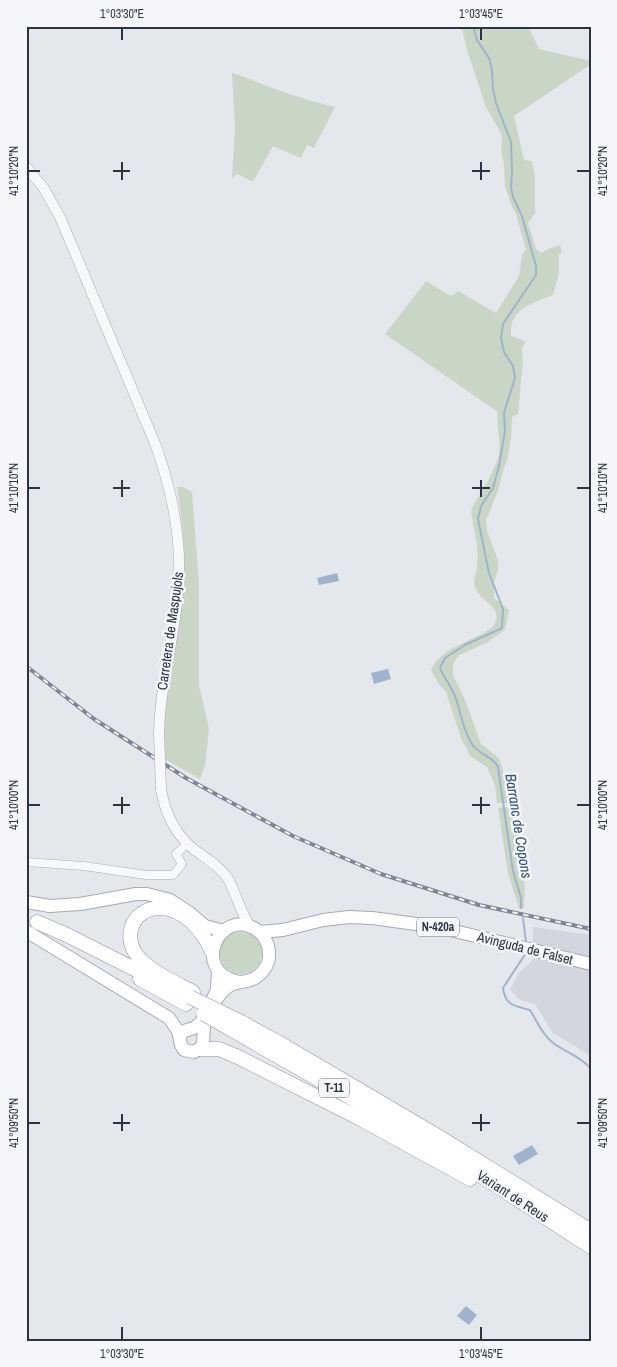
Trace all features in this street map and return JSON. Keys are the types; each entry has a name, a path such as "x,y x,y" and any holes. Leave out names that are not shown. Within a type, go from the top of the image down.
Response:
{"highway":[{"path":"190,998 150,969 140,959 130,943 130,929 143,913 156,908 169,909 183,916 199,930 207,939 212,952"},
{"name":"T-11","path":"30,923 190,998 436,1140"},
{"name":"T-11","path":"237,1026 264,1034 436,1140"},
{"path":"199,1038 359,1118 497,1193 538,1213"},
{"name":"Variant de Reus","path":"436,1140 538,1213 591,1247"},
{"name":"Variant de Reus","path":"436,1140 591,1231"}],"main road":[{"path":"26,902 50,906 80,904 136,894 158,896 180,905 205,926 227,929 240,925 255,929 266,941 268,963 262,972 252,980 231,985 220,994 205,1023 194,1052 184,1050 178,1030 169,1018 30,923"},
{"name":"Avinguda de Falset","path":"255,929 283,930 322,920 349,917 399,921 490,939 591,964"},
{"path":"227,929 216,940 212,952 213,961 218,971 225,977 239,982"},
{"path":"268,947 283,930"},
{"path":"199,1038 201,1022 218,990 218,971"},
{"path":"180,1036 188,1029 199,1038"}],"street":[{"name":"Carretera de Maspujols","path":"26,167 43,187 60,217 156,446 174,505 179,544 179,585 160,699 158,733 161,789 168,814 175,828 187,844 218,867 227,878 245,920 255,929"},
{"path":"26,862 84,866 146,875 173,875 182,864 176,854 187,844"},
{"path":"227,929 236,912 234,891"}],"shaded area":[{"path":"533,927 591,935 591,1056 553,1033 535,1004 520,1000 510,990 518,974 533,960"}],"green space":[{"path":"465,26 528,26 539,49 591,61 591,64 514,116 524,160 532,161 535,176 535,213 528,223 536,249 541,253 560,245 562,253 559,254 559,274 553,295 524,308 518,313 511,327 511,336 525,341 522,349 523,361 518,414 512,417 507,461 498,491 486,520 487,531 498,560 498,570 494,582 494,598 509,610 505,630 486,643 459,655 453,664 453,675 466,702 481,744 499,758 511,796 511,803 497,803 495,785 487,767 470,756 461,738 446,692 438,683 431,670 445,653 485,632 496,621 495,610 482,598 475,588 474,581 478,561 471,512 498,459 498,412 385,334 426,281 451,296 458,291 496,313 519,276 522,255 526,249 505,185 501,133 486,107 467,50 462,29"},
{"path":"232,73 296,96 335,107 314,148 307,145 301,158 273,146 253,182 237,174 232,178 235,128"},
{"path":"177,487 183,487 192,492 199,583 199,685 209,729 205,765 200,779 165,759 165,706 180,614 184,574 183,536"},
{"path":"512,807 525,886 524,908 519,908 508,873 498,808"},
{"path":"245,932 253,935 259,941 262,953 259,965 253,971 237,974 229,971 223,965 220,949 223,941 229,935"}],"water":[{"path":"337,573 339,581 319,585 317,578"},
{"path":"388,669 391,679 374,684 371,673"},
{"path":"532,1145 538,1154 519,1165 513,1156"},
{"path":"466,1306 477,1315 469,1325 457,1316"}],"waterway":[{"name":"Barranc de Copons","path":"473,26 477,40 489,58 496,103 511,142 511,188 522,216 536,266 536,275 503,324 501,338 504,352 513,366 515,378 504,413 505,431 499,466 493,488 481,506 478,519 489,573 503,609 502,628 465,645 445,658 440,668 455,696 464,726 472,744 478,751 493,760 498,767 513,871 521,898 521,908"},
{"name":"Barranc de Copons","path":"523,918 526,942"},
{"path":"524,956 503,988 506,998 511,1004 530,1010 548,1038 591,1069"}],"railway":[{"path":"26,666 94,719 186,778 293,836 381,874 479,905 591,929"}]}
